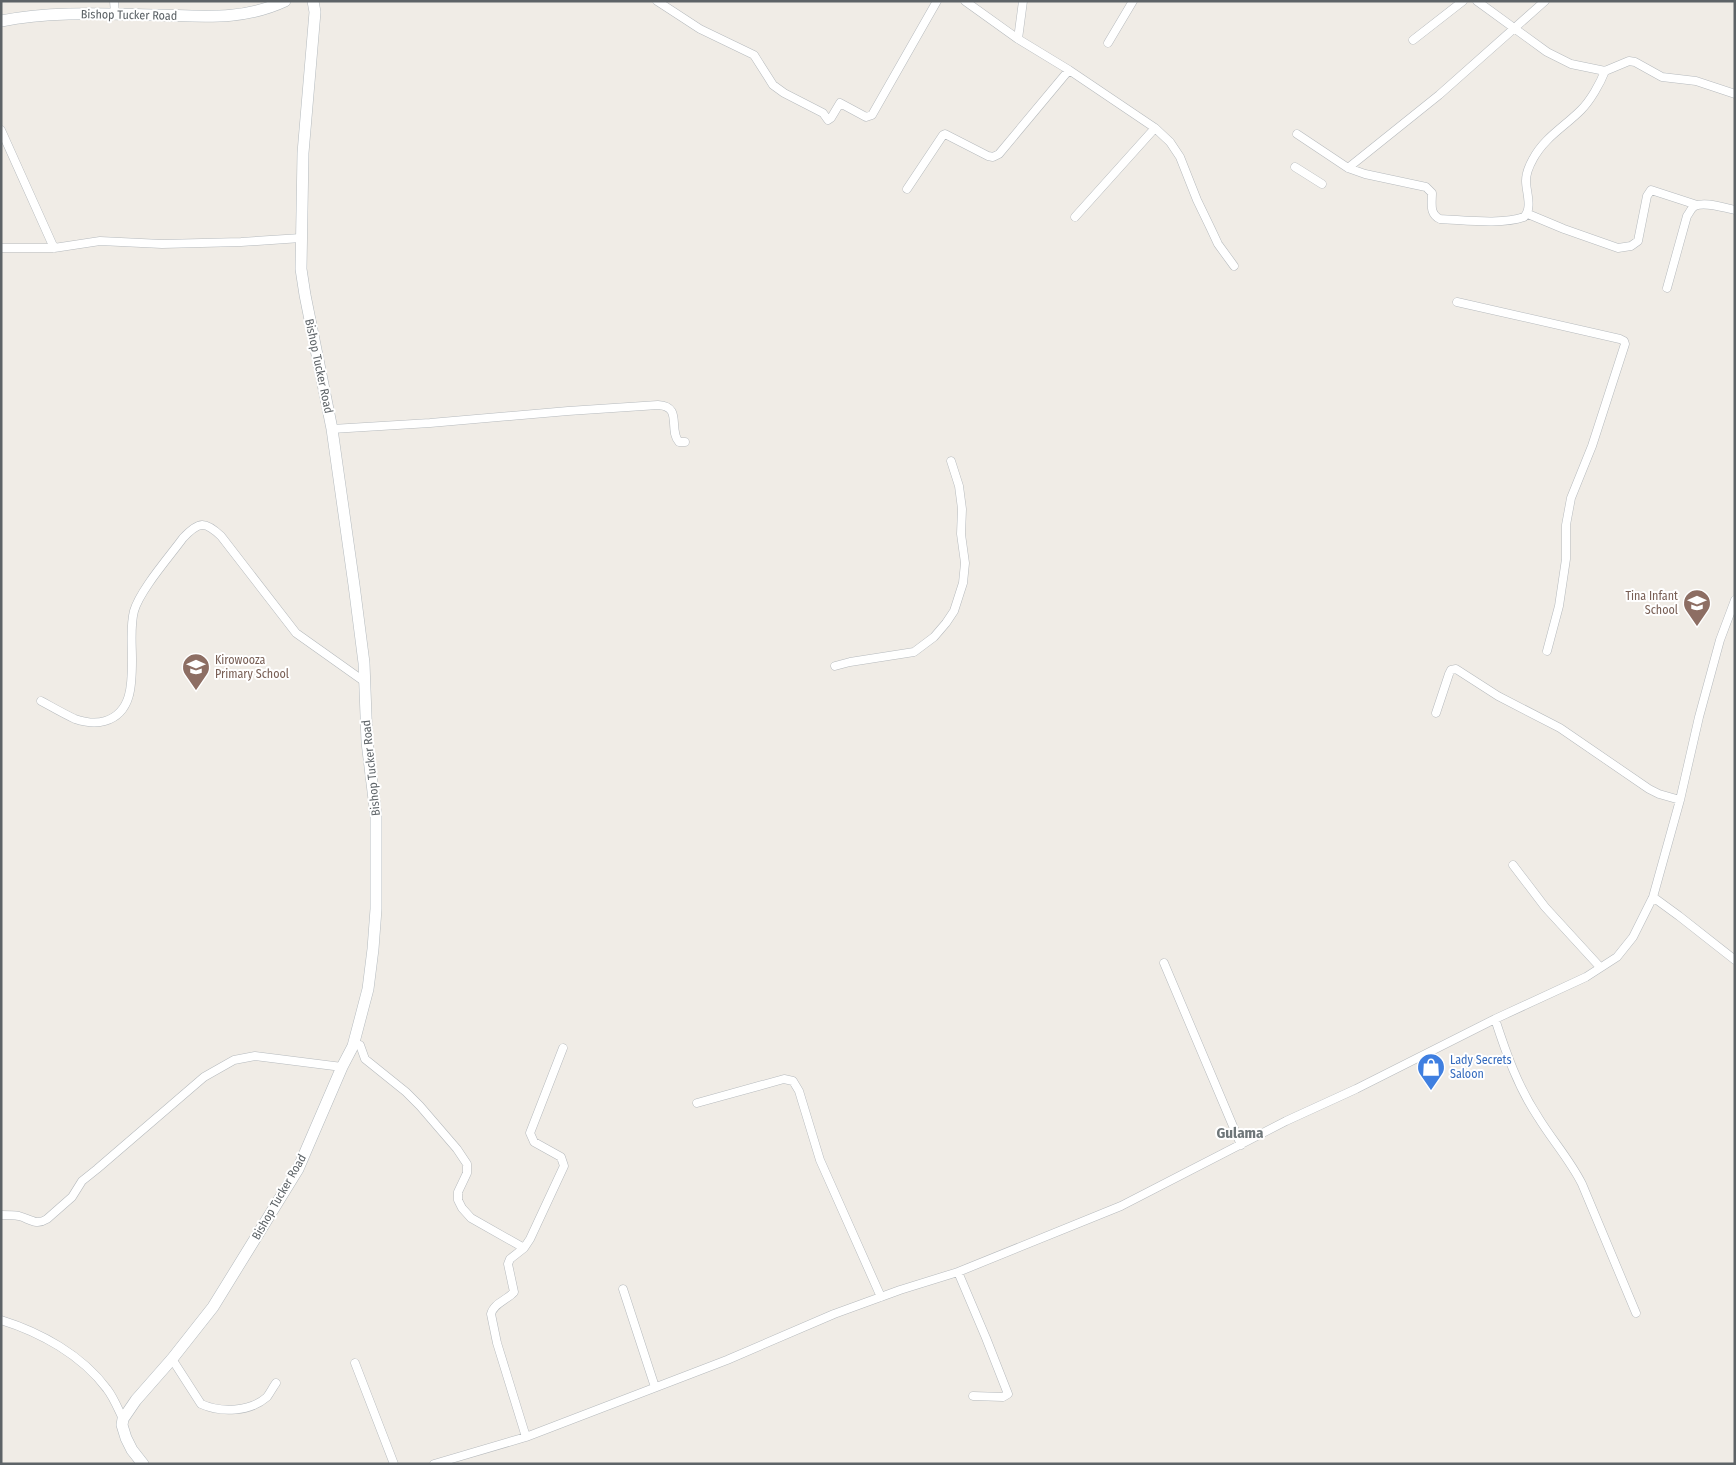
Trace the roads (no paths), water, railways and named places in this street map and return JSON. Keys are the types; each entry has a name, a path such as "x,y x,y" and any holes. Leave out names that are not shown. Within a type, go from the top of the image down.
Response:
{"main road":[{"name":"Bishop Tucker Road","path":"1,21 50,15 241,15 267,10 285,1"},
{"name":"Bishop Tucker Road","path":"123,1419 136,1400 172,1359 213,1307 298,1169 353,1046 368,989 376,909 376,816 367,742 365,682 354,585 332,429 301,268 303,153 315,12 313,1"},
{"path":"123,1419 122,1425 126,1438 132,1450 143,1464"}],"street":[{"path":"114,1 115,14"},
{"path":"657,1 700,30 754,55 773,85 784,93 823,113 828,120 832,118 840,103 866,117 872,115 937,1"},
{"path":"1018,39 1023,1"},
{"path":"1108,44 1133,1"},
{"path":"1413,40 1463,1"},
{"path":"1477,1 1547,52 1562,60 1605,71 1629,62 1635,62 1662,77 1696,81 1735,94"},
{"path":"1348,168 1439,95 1545,1"},
{"path":"969,3 1018,39 1069,70 1156,128 1170,142 1180,157 1210,229 1234,266"},
{"path":"907,189 945,134 988,156 993,157 999,154 1069,70"},
{"path":"1297,134 1348,168 1365,174 1426,187 1432,193 1432,211 1435,217 1440,219 1518,220 1524,218 1529,210 1526,180 1533,158 1547,140 1582,109 1601,82 1605,71"},
{"path":"1075,217 1156,128"},
{"path":"1,130 54,248"},
{"path":"1295,167 1322,184"},
{"path":"1528,214 1618,248 1631,246 1638,242 1646,196 1651,190 1697,205 1735,210"},
{"path":"1667,288 1687,216 1697,205"},
{"path":"1,248 54,248 100,241 162,244 301,238"},
{"path":"1457,302 1620,339 1625,344 1592,446 1571,498 1566,525 1566,558 1559,606 1547,651"},
{"path":"332,429 430,424 662,405 667,406 672,413 677,441 685,442"},
{"path":"835,666 914,652 934,637 954,611 963,583 965,563 961,534 962,509 960,486 952,461"},
{"path":"41,701 76,719 90,722 102,722 114,718 123,711 132,681 132,622 137,602 183,538 191,530 205,524 211,526 221,536 296,633 365,682"},
{"path":"434,1464 526,1437 727,1360 834,1314 958,1272 1121,1206 1495,1019 1586,977 1617,957 1633,937 1652,897 1680,800 1699,717 1720,640 1735,600"},
{"path":"1436,713 1448,674 1451,670 1456,669 1498,696 1560,728 1659,794 1680,800"},
{"path":"1513,865 1545,907 1600,967"},
{"path":"1652,897 1735,960"},
{"path":"1164,963 1241,1145"},
{"path":"1495,1019 1515,1075 1537,1116 1574,1167 1636,1313"},
{"path":"360,1045 365,1059 406,1092 444,1133 463,1158 468,1169 458,1192 458,1200 462,1208 471,1218 524,1248"},
{"path":"526,1437 497,1343 491,1314 496,1305 514,1292 508,1264 510,1259 524,1248 530,1239 564,1166 561,1157 534,1142 530,1133 563,1048"},
{"path":"1,1215 22,1217 33,1222 43,1222 48,1219 72,1197 82,1180 204,1076 234,1060 255,1056 342,1067"},
{"path":"697,1103 784,1079 794,1081 799,1091 820,1160 881,1297"},
{"path":"958,1272 1008,1394 1003,1397 973,1396"},
{"path":"623,1289 655,1387"},
{"path":"1,1320 26,1328 73,1356 95,1374 108,1390 123,1419"},
{"path":"172,1359 192,1392 201,1404 207,1407 224,1410 237,1409 254,1404 266,1397 276,1383"},
{"path":"355,1363 394,1464"}],"place":[{"name":"Tina Infant School","path":"1697,627"},
{"name":"Kirowooza Primary School","path":"196,691"},
{"name":"Lady Secrets Saloon","path":"1431,1091"}],"district":[{"name":"Gulama","path":"1240,1133"}]}
